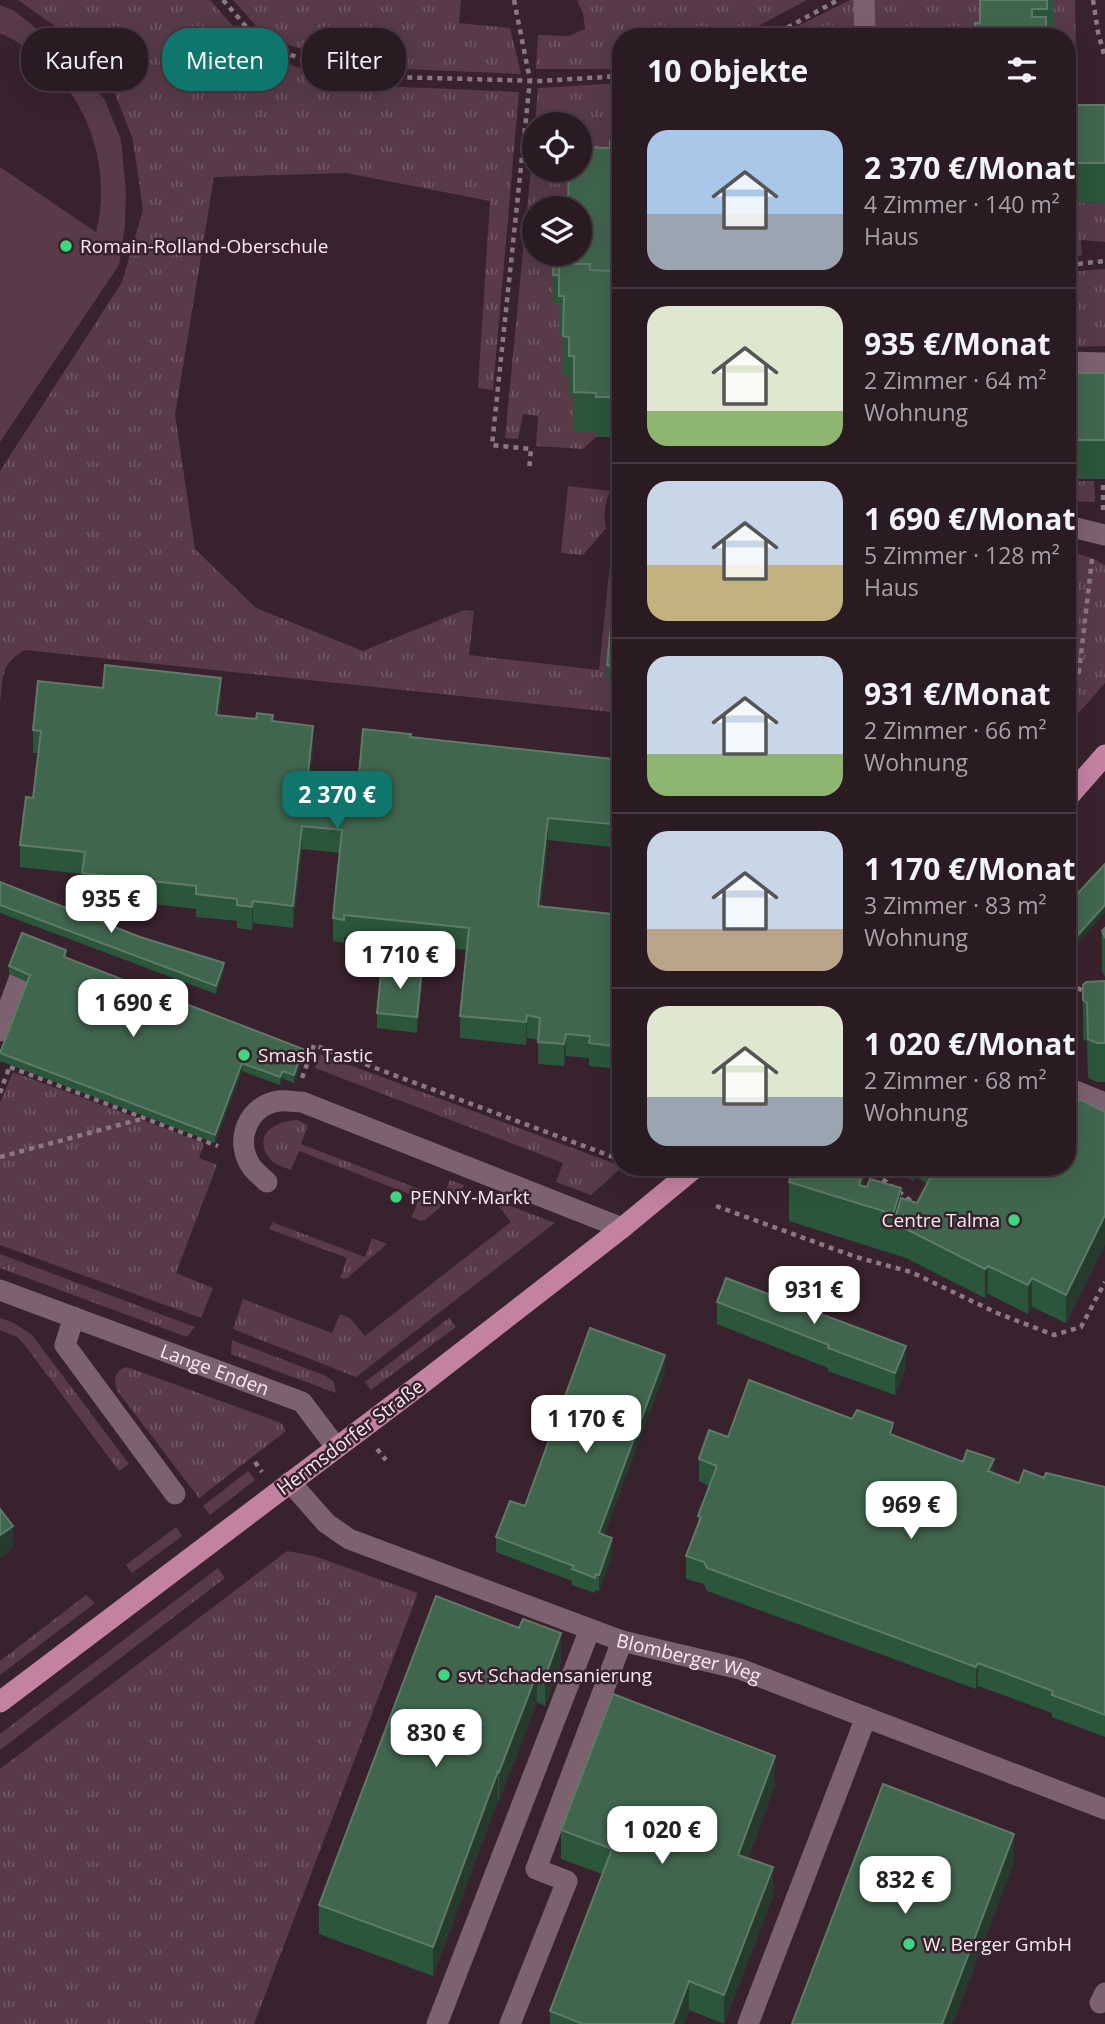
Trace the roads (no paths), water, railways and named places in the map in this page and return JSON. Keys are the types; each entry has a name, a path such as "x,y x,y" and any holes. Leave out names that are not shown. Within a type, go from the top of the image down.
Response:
{"main road":[{"path":"1076,788 1105,755"},
{"name":"Hermsdorfer Straße","path":"0,1702 622,1228 685,1176"}],"street":[{"path":"864,0 865,28"},
{"path":"1076,362 1105,363"},
{"path":"1076,530 1099,543"},
{"path":"0,1031 19,979"},
{"path":"1076,1091 1105,1102"},
{"path":"267,1182 250,1165 243,1145 245,1125 259,1107 280,1100 302,1102 622,1228"},
{"name":"Lange Enden","path":"0,1290 302,1402 336,1447"},
{"path":"74,1317 65,1345 175,1494"},
{"name":"Blomberger Weg","path":"289,1482 326,1523 349,1539 622,1641 740,1669 1105,1809"},
{"path":"437,2024 590,1629"},
{"path":"510,2024 567,1881 536,1869 622,1641"},
{"path":"748,2024 866,1717"}],"place":[{"name":"Romain-Rolland-Oberschule","path":"66,246"},
{"name":"Smash Tastic","path":"244,1055"},
{"name":"PENNY-Markt","path":"396,1197"},
{"name":"Centre Talma","path":"1014,1220"},
{"name":"svt Schadensanierung","path":"444,1675"},
{"name":"W. Berger GmbH","path":"909,1944"}]}
